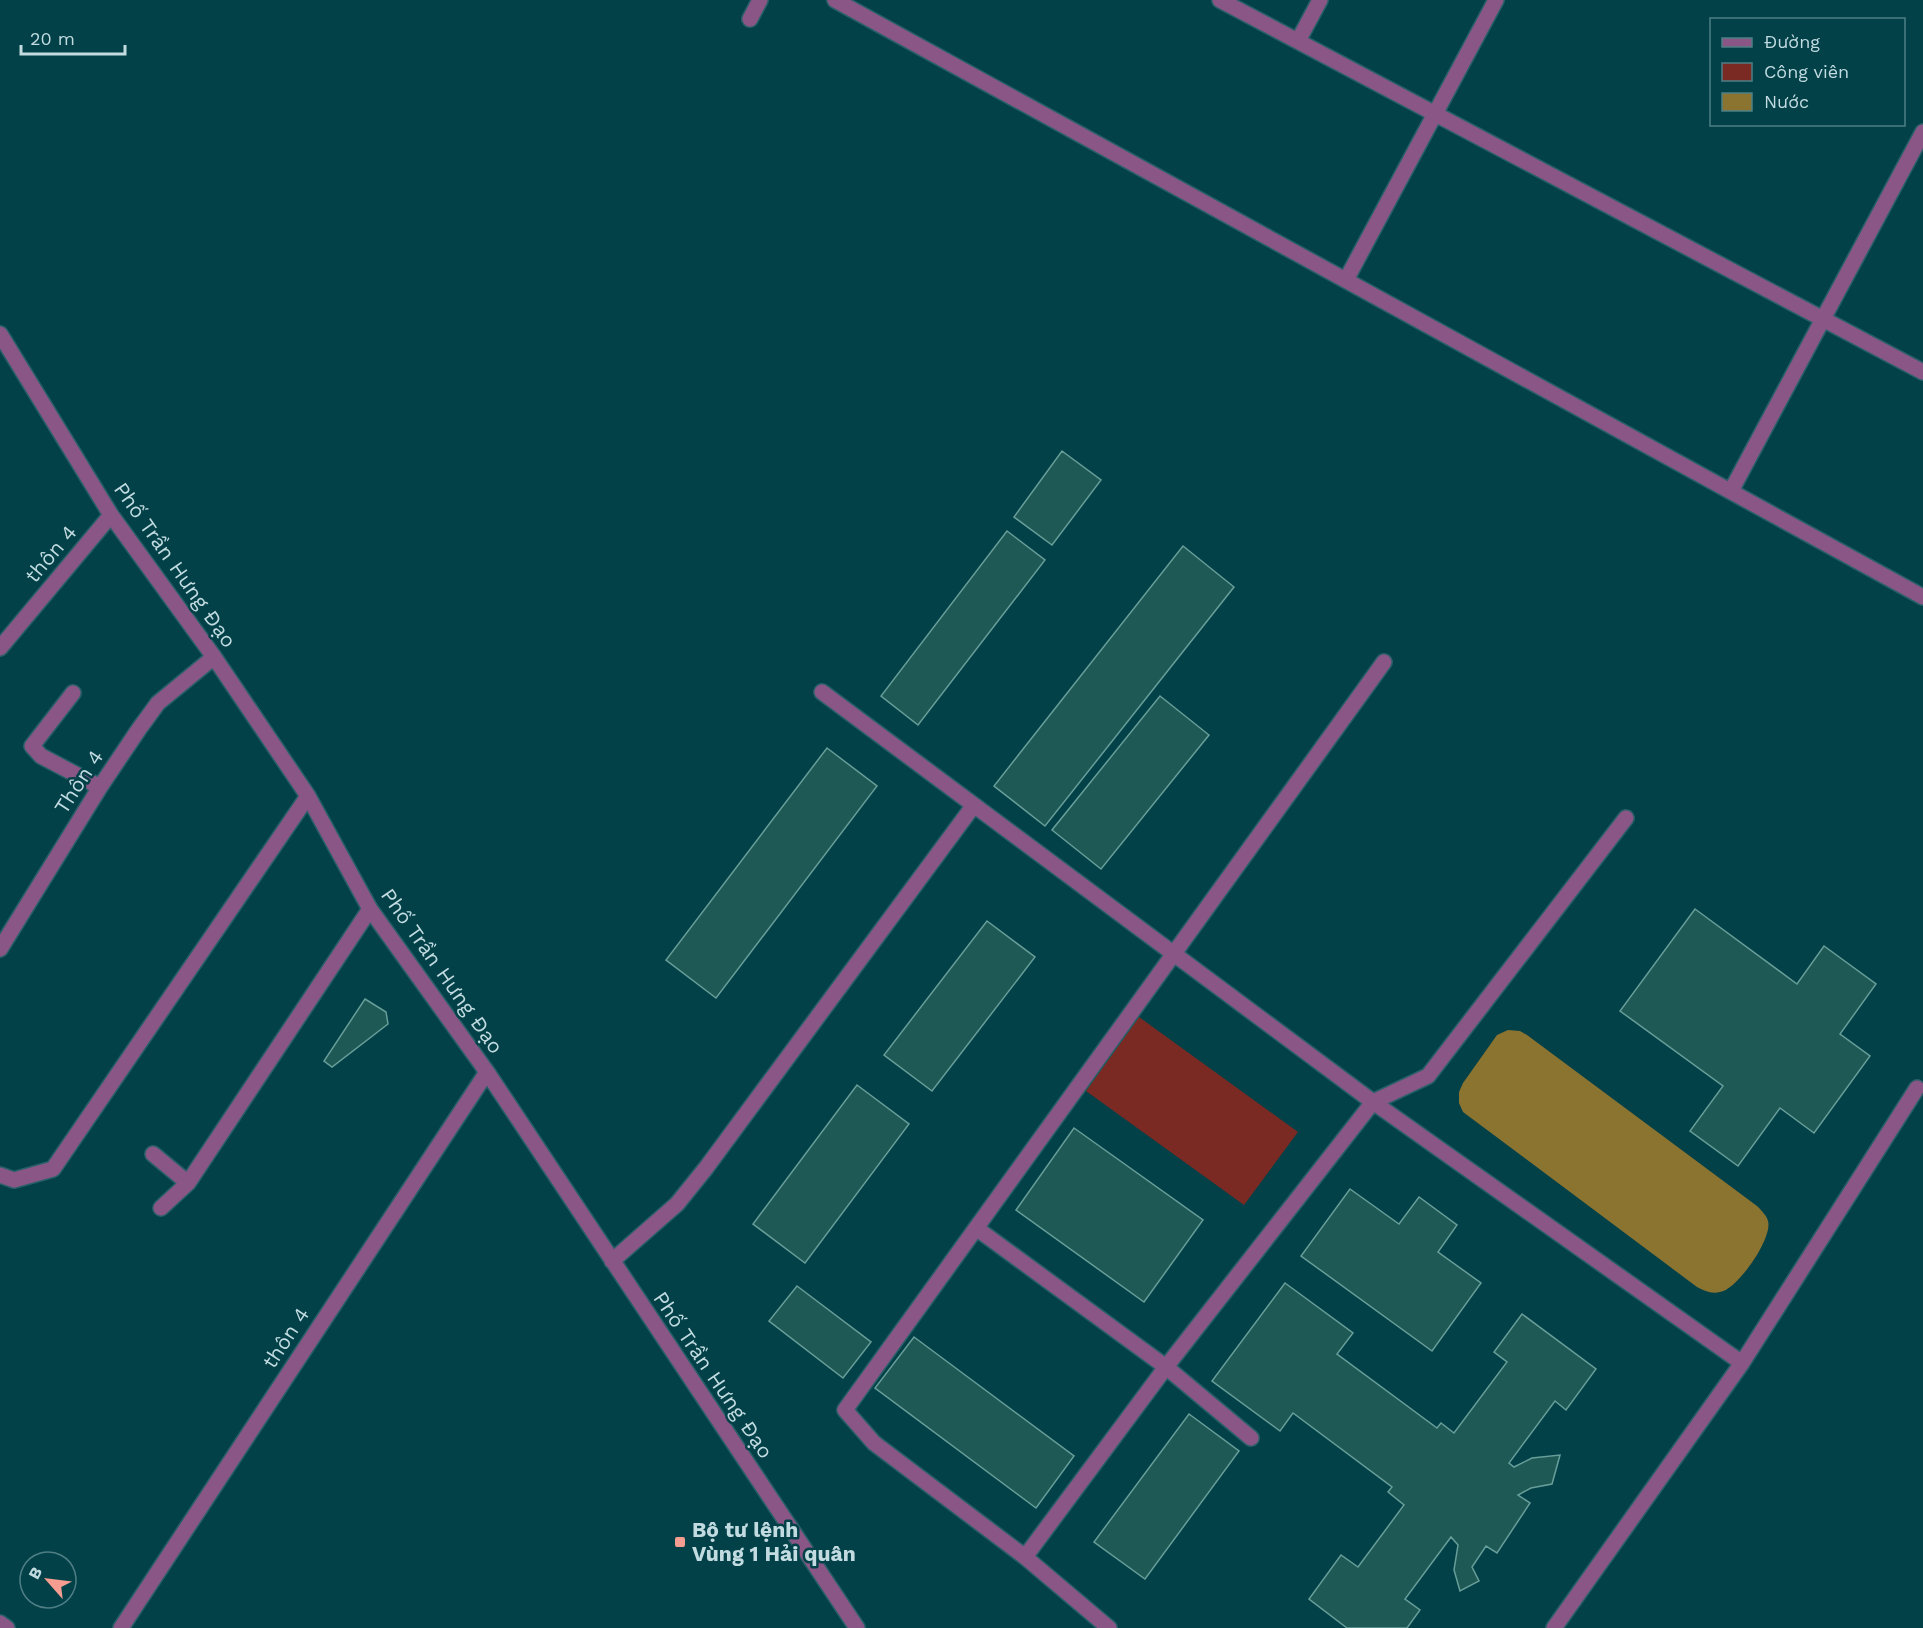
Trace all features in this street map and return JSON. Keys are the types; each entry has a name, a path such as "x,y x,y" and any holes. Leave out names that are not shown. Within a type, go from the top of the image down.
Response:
{"street":[{"path":"750,19 760,0"},
{"path":"835,0 1923,597"},
{"path":"1220,0 1923,372"},
{"path":"1298,41 1320,0"},
{"path":"1346,280 1496,0"},
{"path":"1731,491 1923,132"},
{"name":"Phố Trần Hưng Đạo","path":"0,334 111,515 214,657 308,796 370,909 487,1072 857,1628"},
{"name":"thôn 4","path":"0,648 111,515"},
{"name":"Thôn 4","path":"0,949 100,787 158,704 214,657"},
{"path":"1109,1628 1025,1557 874,1443 845,1410 1384,663"},
{"path":"822,692 1373,1102 1742,1363"},
{"path":"73,693 32,746 41,756 100,787"},
{"path":"0,1175 14,1180 53,1169 308,796"},
{"path":"612,1261 677,1204 706,1168 974,805"},
{"path":"1025,1557 1166,1367 1373,1102 1428,1076 1626,818"},
{"path":"162,1208 188,1183 370,909"},
{"name":"thôn 4","path":"121,1628 487,1072"},
{"path":"1554,1628 1742,1363 1917,1088"},
{"path":"153,1154 188,1183"},
{"path":"976,1228 1166,1367 1251,1438"},
{"path":"0,1623 7,1628"}],"green space":[{"path":"1139,1017 1298,1132 1244,1205 1086,1091"}],"water":[{"path":"1508,1030 1520,1031 1527,1035 1762,1211 1768,1221 1765,1239 1744,1273 1727,1289 1717,1293 1697,1287 1463,1112 1459,1103 1459,1092 1463,1083 1497,1035"}],"building":[{"path":"1062,451 1101,480 1052,545 1014,517"},
{"path":"1007,531 1045,560 918,725 881,696"},
{"path":"1183,546 1234,587 1045,826 994,786"},
{"path":"1160,696 1209,735 1101,869 1052,830"},
{"path":"827,748 877,786 716,998 666,960"},
{"path":"1695,909 1797,984 1824,946 1876,984 1840,1034 1870,1056 1814,1133 1780,1108 1738,1166 1690,1131 1723,1086 1620,1011"},
{"path":"987,921 1035,957 932,1091 884,1055"},
{"path":"365,999 386,1012 388,1024 332,1067 324,1061"},
{"path":"857,1085 909,1124 805,1263 753,1224"},
{"path":"1074,1128 1203,1220 1144,1302 1016,1210"},
{"path":"1350,1189 1399,1224 1419,1197 1457,1225 1438,1252 1481,1283 1432,1351 1301,1256"},
{"path":"1285,1283 1353,1333 1337,1354 1437,1428 1441,1423 1454,1433 1507,1362 1494,1352 1522,1314 1596,1369 1566,1410 1555,1401 1509,1463 1514,1467 1532,1458 1560,1455 1552,1484 1531,1488 1518,1495 1530,1503 1497,1553 1486,1546 1472,1567 1479,1581 1460,1591 1454,1570 1458,1545 1451,1537 1405,1599 1420,1610 1407,1628 1347,1628 1309,1599 1341,1555 1358,1567 1404,1505 1388,1492 1392,1487 1293,1413 1280,1431 1212,1381"},
{"path":"797,1286 871,1342 843,1378 769,1321"},
{"path":"914,1337 1074,1456 1036,1508 875,1388"},
{"path":"1189,1414 1239,1451 1145,1579 1094,1542"}],"place":[{"name":"Bộ tư lệnh Vùng 1 Hải quân","path":"680,1542"}]}
